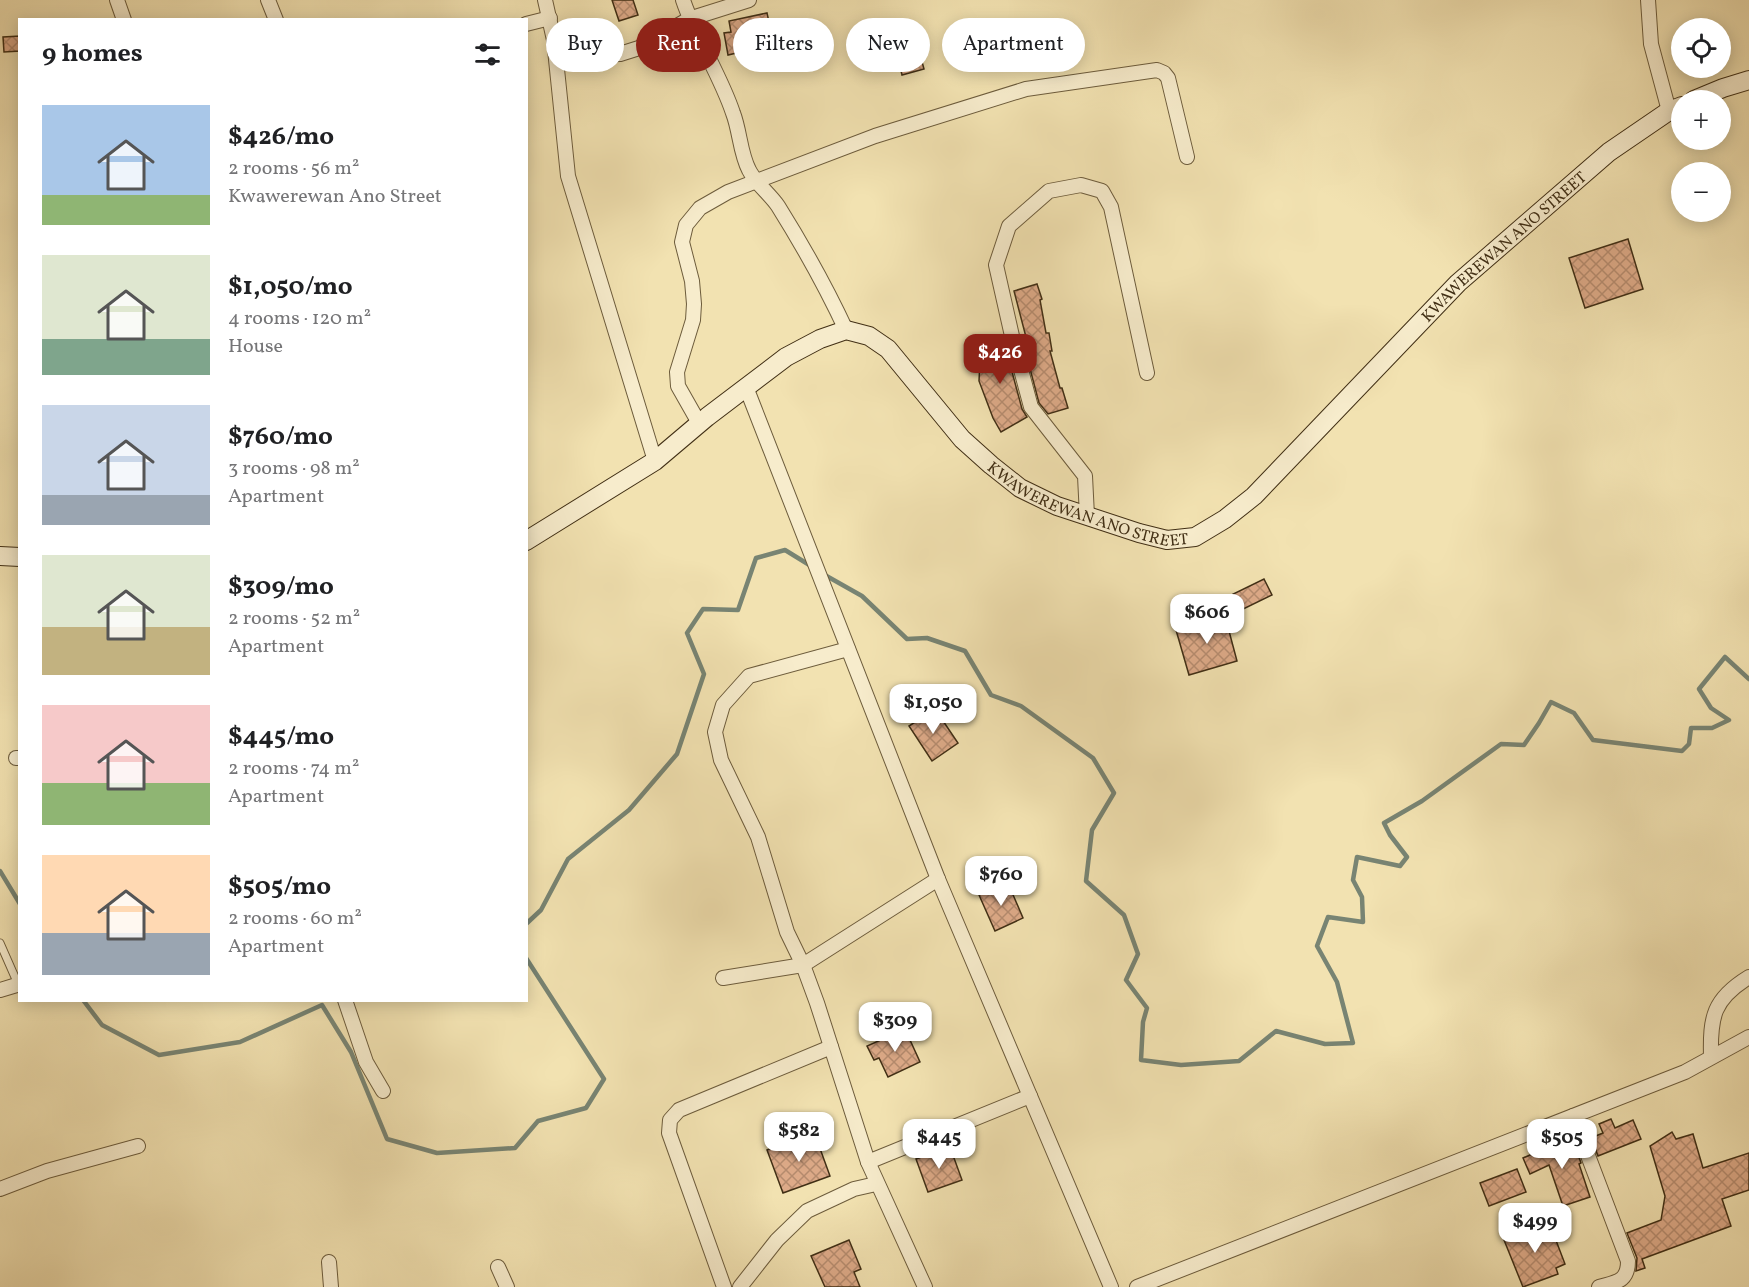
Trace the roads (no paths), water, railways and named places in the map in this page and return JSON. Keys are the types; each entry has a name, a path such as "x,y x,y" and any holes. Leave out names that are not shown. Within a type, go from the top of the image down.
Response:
{"street":[{"path":"117,0 123,18"},
{"path":"268,0 275,18"},
{"path":"546,0 550,18"},
{"path":"683,0 690,18"},
{"path":"693,18 749,0"},
{"path":"1648,0 1651,44 1671,97"},
{"path":"528,24 546,19"},
{"path":"699,423 678,386 677,372 693,320 692,281 682,242 686,225 700,208 728,192 875,136 1026,89 1157,70 1168,78 1187,157"},
{"path":"557,72 568,176 655,461"},
{"path":"528,540 655,461 699,423 786,357 820,339 846,330 828,292 794,232 774,200 756,182 745,162 733,112 715,72"},
{"path":"1718,90 1749,80"},
{"name":"KWAWEREWAN ANO STREET","path":"846,330 869,336 888,349 962,439 1020,488 1057,506 1139,533 1167,540 1195,537 1225,519 1254,496 1458,283 1610,152 1671,111"},
{"path":"1087,516 1085,476 1031,407 996,266 1010,226 1049,191 1081,185 1102,191 1111,207 1147,373"},
{"path":"746,387 938,879 1111,1287"},
{"path":"0,556 18,557"},
{"path":"848,649 749,676 723,705 716,732 721,760 758,837 787,932 803,965 876,1184 925,1287"},
{"path":"723,978 803,965 938,879"},
{"path":"1711,1057 1711,1035 1715,1012 1722,998 1734,986 1749,977"},
{"path":"0,990 18,984"},
{"path":"346,1002 366,1062 383,1091"},
{"path":"1137,1287 1684,1072 1749,1037"},
{"path":"724,1287 669,1133 670,1120 679,1110 831,1047"},
{"path":"868,1162 1030,1096"},
{"path":"1573,1116 1628,1261 1628,1271 1622,1280 1599,1287"},
{"path":"0,1189 47,1171 138,1146"},
{"path":"740,1287 777,1240 807,1210 854,1189 876,1184"},
{"path":"329,1262 331,1287"},
{"path":"498,1267 507,1287"}],"lane":[{"path":"0,943 18,982"}],"waterway":[{"path":"528,922 541,910 568,859 629,810 677,754 704,674 687,633 703,609 738,610 756,558 785,550 811,566"},
{"path":"823,574 862,596 907,639 927,638 965,651 991,695 1021,706 1093,758 1114,793 1092,830 1086,881 1124,915 1138,954 1126,980 1147,1008 1143,1022 1141,1060 1181,1065 1239,1061 1276,1031 1325,1044 1353,1043 1337,982 1317,946 1328,917 1363,922 1362,897 1353,880 1357,857 1400,866 1407,857 1384,823 1422,801 1501,744 1524,745 1551,702 1574,713 1593,740 1682,751 1689,744 1691,728 1712,728 1729,720 1711,708 1699,689 1725,657 1749,679"},
{"path":"0,871 18,901"},
{"path":"85,1002 102,1025 159,1055 240,1042 322,1005 351,1052 387,1139 437,1153 515,1148 538,1121 586,1108 604,1079 528,961"}]}
